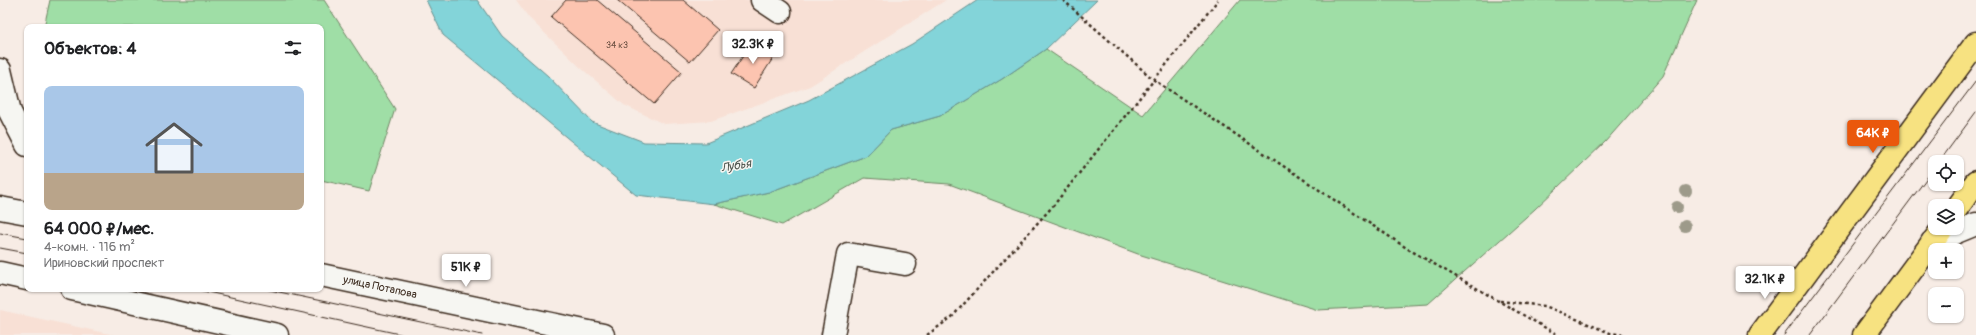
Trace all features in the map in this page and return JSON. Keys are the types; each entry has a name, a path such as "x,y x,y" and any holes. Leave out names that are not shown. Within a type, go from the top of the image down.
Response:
{"main road":[{"path":"1760,335 1976,43"},
{"path":"1964,199 1976,182"},
{"path":"1864,335 1937,235"}],"street":[{"path":"762,0 780,12"},
{"path":"0,70 10,112 24,139"},
{"path":"0,208 24,212"},
{"path":"1964,227 1976,224"},
{"path":"833,335 848,254 905,264"},
{"path":"0,273 24,278"},
{"name":"улица Потапова","path":"324,276 604,335"},
{"path":"85,292 277,335"}],"path":[{"path":"1063,0 1154,80 1408,249 1558,335"},
{"path":"927,335 952,317 1053,206 1218,0"},
{"path":"1500,302 1545,306 1604,330 1625,335"}],"shaded area":[{"path":"516,0 946,0 810,86 711,121 664,124 624,105 581,68 529,18"},
{"path":"0,310 114,335 0,335"}],"green space":[{"path":"50,0 324,0 395,109 369,191 324,181 324,24 45,24"},
{"path":"1240,0 1697,0 1663,76 1605,142 1535,209 1428,304 1318,310 1138,254 949,184 864,178 782,225 714,204 769,192 866,156 891,130 940,116 1002,79 1046,49 1143,115"}],"water":[{"name":"Лубья","path":"426,0 477,0 502,36 548,76 592,122 644,142 706,143 809,100 912,44 978,0 1097,0 1046,49 1002,79 940,116 891,130 866,156 769,192 714,204 636,195 443,35"}],"building":[{"path":"566,0 597,0 682,72 654,104 551,17"},
{"path":"617,0 683,0 718,30 690,62"},
{"path":"753,41 775,55 754,88 731,74"}],"tram line":[{"path":"1784,335 1976,81"},
{"path":"1944,155 1976,112"},
{"path":"1810,335 1928,176"},
{"path":"0,233 24,237"},
{"path":"0,248 24,252"},
{"path":"208,292 404,335"},
{"path":"279,292 482,335"}]}
